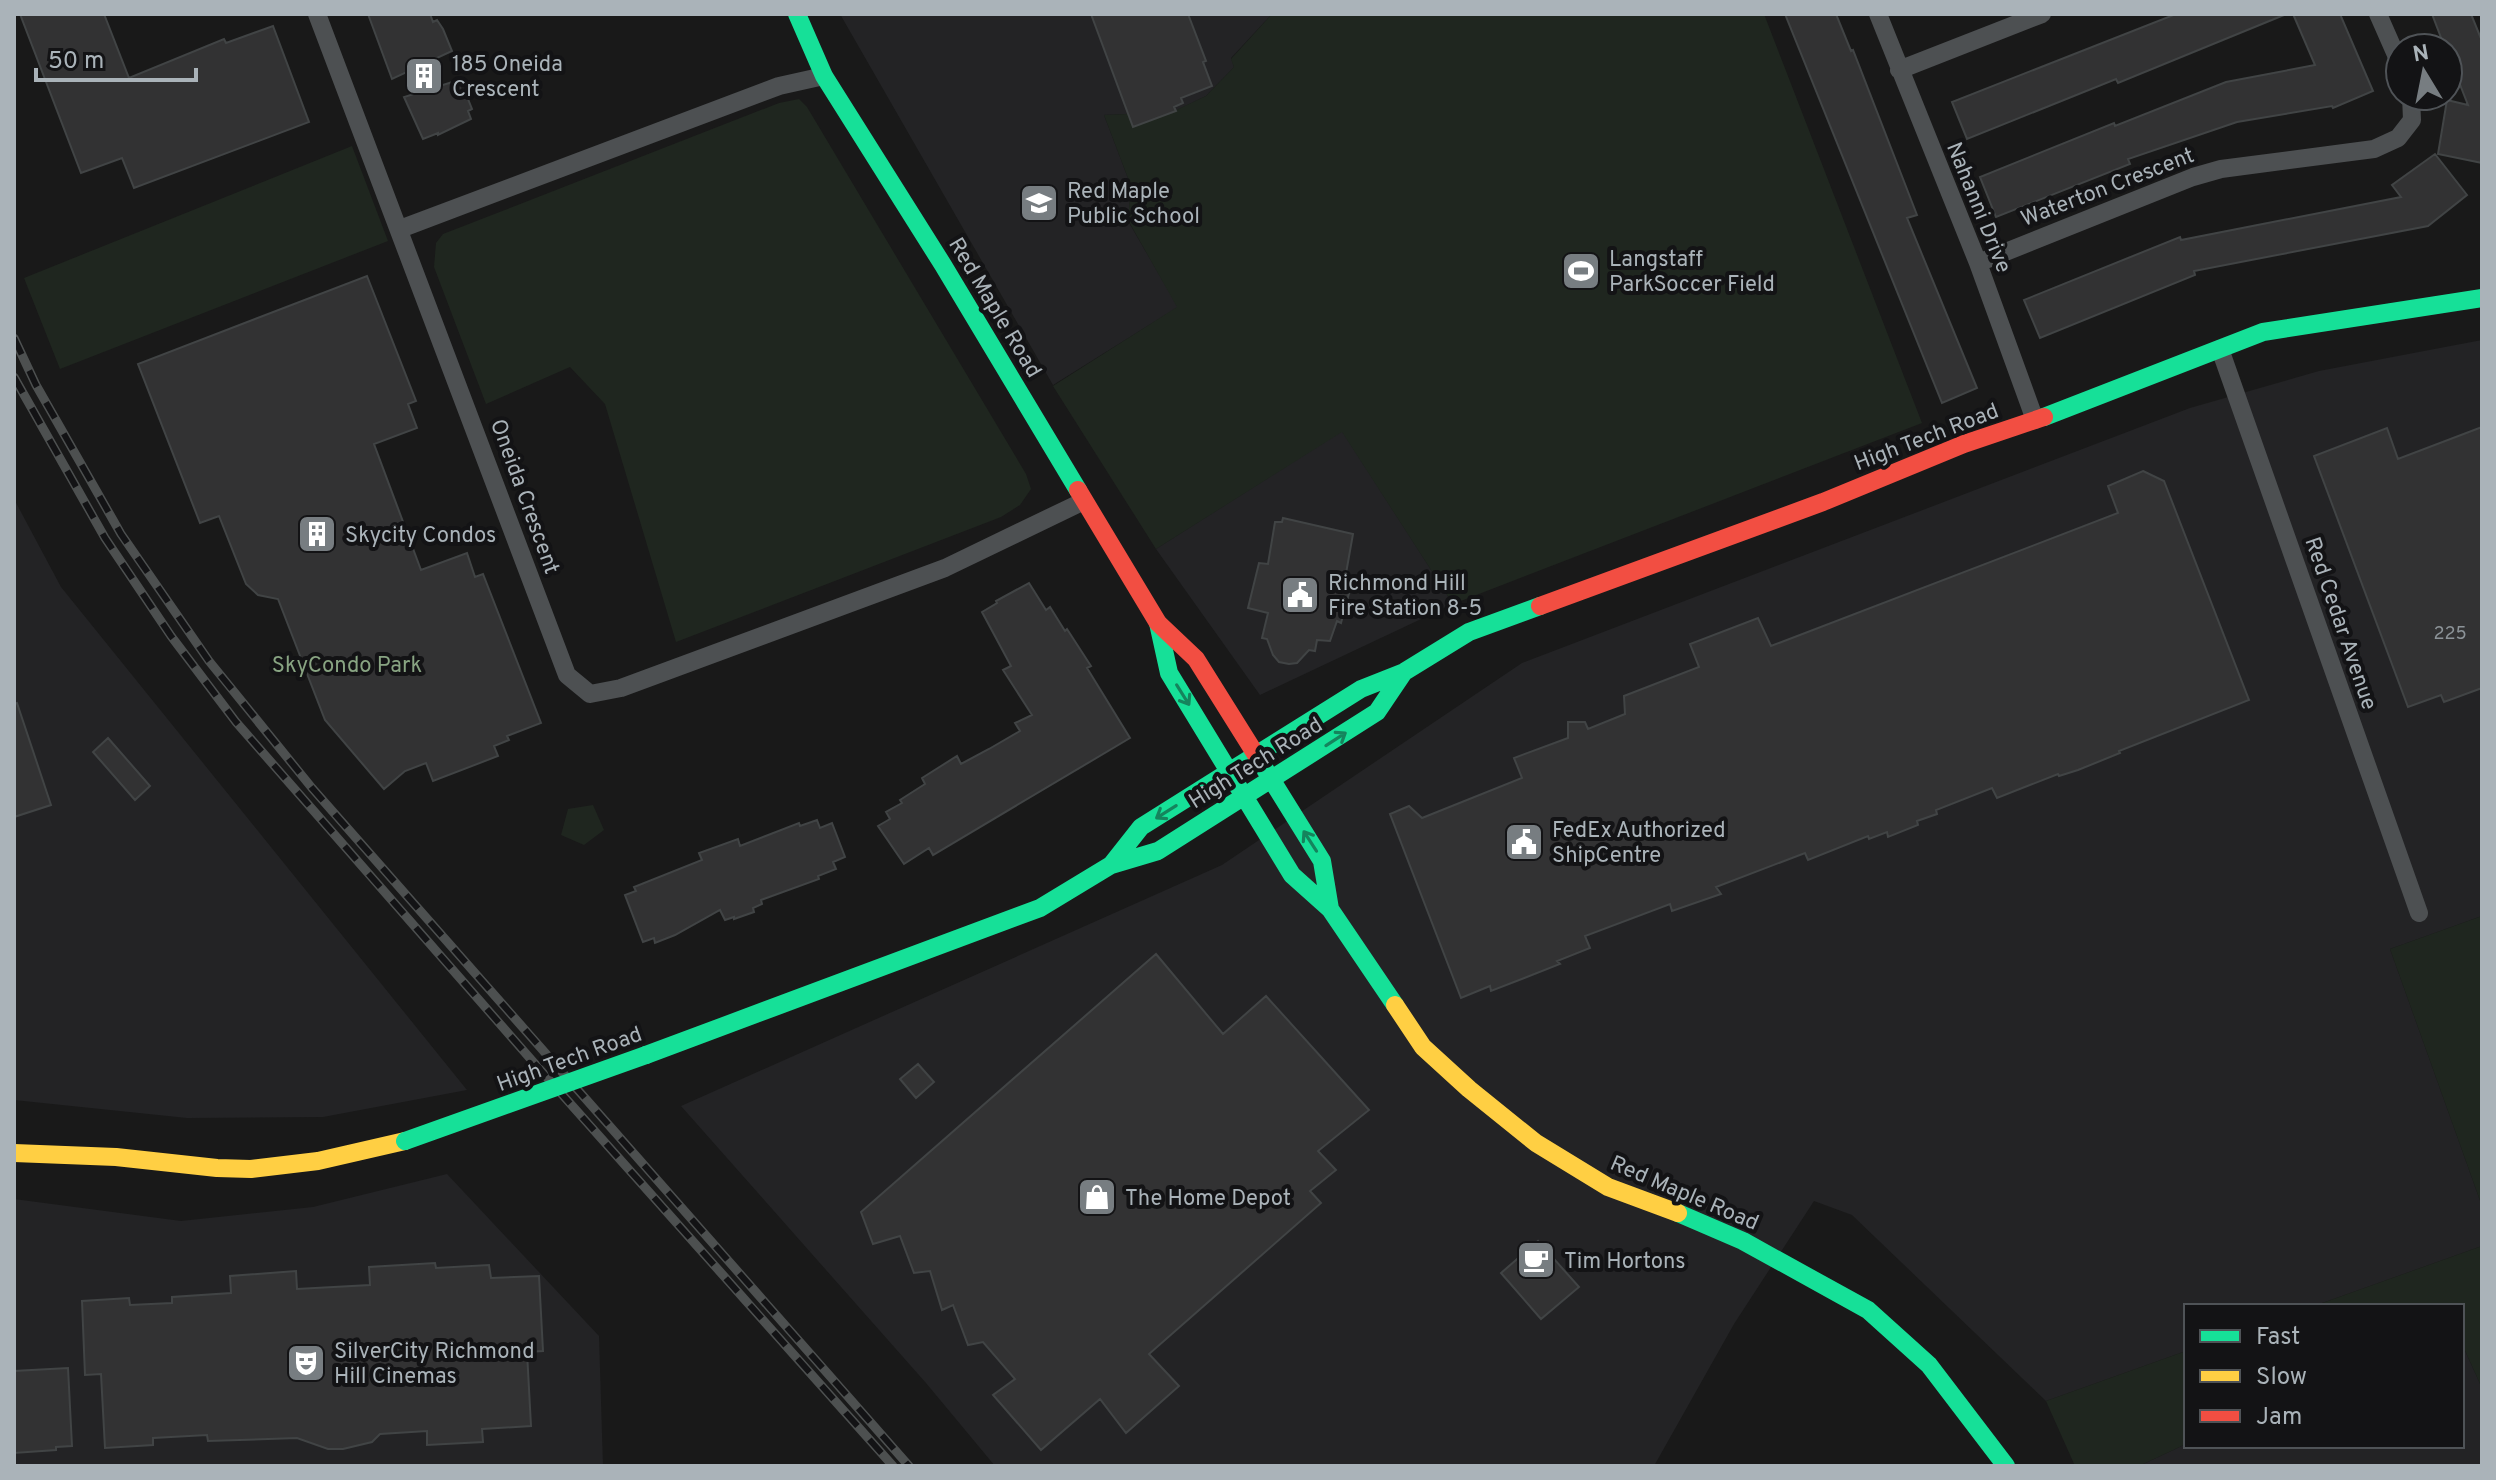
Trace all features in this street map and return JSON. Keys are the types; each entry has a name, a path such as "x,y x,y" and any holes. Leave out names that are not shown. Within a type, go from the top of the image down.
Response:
{"street":[{"path":"317,14 400,229 779,86 824,76"},
{"name":"Red Maple Road","path":"797,14 824,76 943,265 1158,623 1196,659 1322,861 1330,909"},
{"name":"Nahanni Drive","path":"1878,14 1978,263 2035,420"},
{"path":"1899,70 2042,14"},
{"name":"Waterton Crescent","path":"1978,263 2193,177 2221,169 2374,149 2398,138 2412,120 2412,112"},
{"name":"Oneida Crescent","path":"400,229 567,675 590,694 621,688 945,568 1084,501"},
{"name":"High Tech Road","path":"1111,865 1141,827 1361,689 1404,672 1469,632 1809,507 1964,444 2035,420 2263,332 2482,298"},
{"name":"Red Cedar Avenue","path":"2220,349 2419,913"},
{"name":"Red Maple Road","path":"1158,623 1169,673 1292,875 1330,909 1423,1047 1536,1143 1608,1187 1687,1216 1743,1241 1868,1310 1929,1365 2006,1466"},
{"name":"High Tech Road","path":"14,1153 134,1158 231,1169 352,1156 405,1141 1040,908 1111,865 1158,851 1271,781 1377,712 1404,672"}],"shaded area":[{"name":"Red Maple Public School","path":"840,14 1272,14 1231,58 1234,67 1206,96 1173,112 1104,115 1131,186 1128,221 1178,307 1053,385"},
{"path":"1272,14 1764,14 1922,423 1453,604 1342,432 1156,549 1053,386 1177,307 1128,220 1131,186 1104,115 1172,112 1206,96 1234,67 1231,59"},
{"path":"799,99 807,107 1026,474 1031,489 1020,505 1001,517 676,642 605,404 570,367 486,404 434,267 436,243 443,234 779,103"},
{"path":"352,146 388,241 60,369 24,278"},
{"path":"2482,340 2482,916 2390,949 2482,1206 2482,1246 2320,1304 2184,1304 2184,1352 2046,1401 1852,1215 1814,1201 1734,1324 1654,1466 995,1466 926,1383 681,1106 1222,865 1522,663 2190,408 2319,371"},
{"path":"1342,431 1453,604 1260,695 1156,549"},
{"path":"14,499 61,587 467,1090 323,1117 187,1118 14,1100"},
{"path":"593,805 604,830 584,845 561,835 568,809"},
{"path":"2482,916 2482,1206 2390,949"},
{"path":"447,1174 599,1336 603,1466 14,1466 14,1199 181,1221 313,1207"},
{"path":"2482,1246 2482,1388 2464,1348 2464,1304 2320,1304"},
{"path":"2464,1348 2482,1388 2482,1466 2139,1466 2184,1445 2184,1448 2464,1448"},
{"path":"2184,1352 2184,1445 2139,1466 2075,1466 2046,1401"}],"building":[{"path":"20,14 104,14 129,78 224,39 226,43 273,26 309,122 134,188 122,158 81,173"},
{"path":"368,14 430,14 433,22 437,20 443,29 452,51 392,79"},
{"path":"1091,14 1188,14 1212,86 1181,98 1183,103 1174,107 1176,111 1133,127"},
{"path":"1785,14 1836,14 1917,215 1907,218 1977,388 1942,403"},
{"path":"2176,14 2284,15 2118,83 2116,79 1967,139 1952,102"},
{"path":"2293,14 2340,14 2373,91 2333,108 2237,122 2128,159 2130,164 1996,217 1980,177 2226,82 2315,65"},
{"path":"2432,14 2471,14 2482,41 2482,163 2438,154 2445,112 2464,112 2464,104 2468,105 2464,95 2464,32 2439,32"},
{"path":"462,79 470,98 472,109 468,111 471,119 423,139 404,97"},
{"path":"2435,154 2467,195 2428,226 2194,271 2195,275 2040,338 2024,300 2180,237 2181,240 2401,197 2392,185"},
{"name":"Skycity Condos","path":"367,276 416,401 408,404 417,428 374,444 421,570 467,553 475,577 483,574 541,723 507,736 509,740 494,746 498,756 433,781 426,763 405,771 384,789 325,720 278,599 258,595 246,584 219,516 200,523 138,364"},
{"path":"2482,427 2482,688 2444,702 2441,695 2408,707 2314,456 2387,428 2398,459"},
{"path":"2143,471 2164,481 2249,700 2078,770 2058,774 1997,798 1992,788 1936,810 1937,814 1917,821 1918,825 1888,837 1887,832 1869,839 1868,836 1808,860 1805,853 1716,887 1721,894 1672,911 1670,904 1585,936 1590,948 1557,961 1560,964 1491,991 1490,986 1461,998 1390,814 1409,806 1422,818 1522,778 1514,758 1568,738 1568,722 1585,722 1588,729 1625,714 1624,696 1699,667 1690,644 1758,618 1771,646 2118,513 2108,486"},
{"name":"Richmond Hill Fire Station 8-5","path":"1283,518 1353,534 1345,579 1352,582 1341,623 1337,621 1330,641 1317,640 1315,651 1309,650 1297,663 1289,664 1279,662 1267,639 1262,638 1268,613 1248,608 1259,563 1268,564 1275,522 1282,522"},
{"path":"1029,583 1046,610 1050,607 1065,631 1067,629 1130,738 933,855 929,848 904,864 878,826 890,819 886,812 925,784 922,778 957,756 961,764 989,749 1020,731 1015,723 1032,715 1003,670 1011,666 982,612"},
{"path":"17,703 51,805 14,817 14,704"},
{"path":"108,738 150,786 135,800 93,752"},
{"path":"817,820 820,828 832,823 845,857 833,862 836,869 818,876 819,879 761,900 762,904 753,908 754,912 725,920 720,910 675,935 655,943 654,938 643,942 625,895 636,891 634,887 702,860 699,853 738,839 740,846 799,823 800,826"},
{"name":"The Home Depot","path":"1156,954 1223,1034 1266,996 1369,1110 1318,1151 1336,1170 1310,1191 1321,1203 1149,1354 1179,1386 1126,1433 1100,1399 1041,1450 993,1395 1015,1379 983,1342 968,1345 953,1305 942,1310 930,1271 914,1273 900,1236 873,1244 861,1212"},
{"path":"918,1064 934,1082 916,1098 900,1079"},
{"name":"Tim Hortons","path":"1538,1241 1579,1287 1541,1319 1501,1273"},
{"name":"SilverCity Richmond Hill Cinemas","path":"435,1263 436,1268 489,1265 491,1278 539,1276 543,1351 527,1352 531,1426 482,1429 483,1442 427,1445 427,1431 380,1434 372,1442 343,1449 328,1449 297,1438 208,1441 207,1435 153,1438 153,1445 105,1448 101,1374 85,1375 82,1301 129,1298 130,1305 172,1303 172,1297 231,1293 230,1276 296,1271 297,1289 370,1285 369,1267"},
{"path":"68,1368 72,1446 14,1453 14,1371"}],"railway":[{"path":"14,338 36,385 121,534 209,661 312,788 909,1466"},
{"path":"14,377 105,538 171,636 236,722 893,1466"}],"traffic: fast":[{"path":"797,14 824,76 943,265 1078,490"},
{"path":"2044,417 2263,332 2482,298"},
{"path":"1111,865 1141,827 1361,689 1404,672 1469,632 1540,606"},
{"path":"1158,623 1169,673 1292,875 1330,909 1395,1005"},
{"path":"646,1055 1040,908 1111,865 1158,851 1377,712 1404,672"},
{"path":"1258,758 1322,861 1330,909"},
{"path":"405,1141 646,1055"},
{"path":"1678,1213 1743,1241 1868,1310 1929,1365 2006,1466"}],"traffic: slow":[{"path":"1395,1005 1423,1047 1536,1143 1608,1187 1678,1213"},
{"path":"14,1153 116,1157 251,1169 318,1161 405,1141"}],"traffic: jam":[{"path":"1540,606 1823,502 1964,444 2044,417"},
{"path":"1078,490 1158,623 1196,659 1258,758"}],"place":[{"name":"185 Oneida Crescent","path":"424,76"},
{"name":"Red Maple Public School","path":"1039,203"},
{"name":"Langstaff ParkSoccer Field","path":"1581,271"},
{"name":"Skycity Condos","path":"317,534"},
{"name":"Richmond Hill Fire Station 8-5","path":"1300,595"},
{"name":"FedEx Authorized ShipCentre","path":"1524,842"},
{"name":"The Home Depot","path":"1097,1197"},
{"name":"Tim Hortons","path":"1536,1260"},
{"name":"SilverCity Richmond Hill Cinemas","path":"306,1363"}],"park label":[{"name":"SkyCondo Park","path":"347,664"}]}
